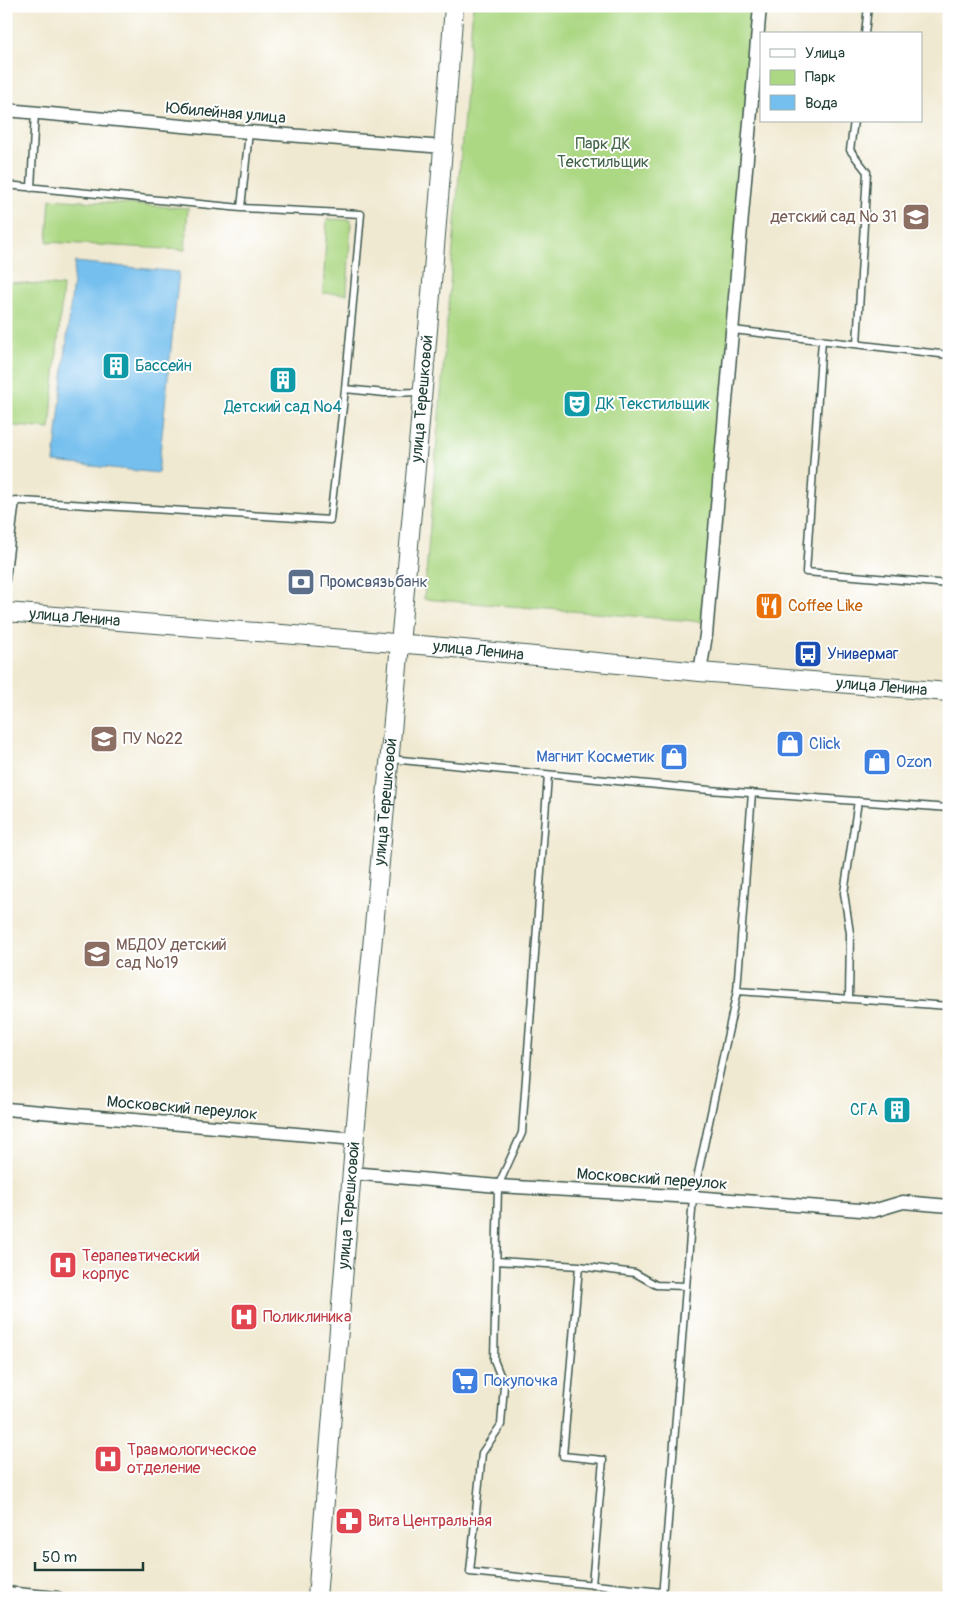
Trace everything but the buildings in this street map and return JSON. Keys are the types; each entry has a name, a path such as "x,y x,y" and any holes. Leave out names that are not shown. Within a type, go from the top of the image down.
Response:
{"street":[{"name":"улица Терешковой","path":"316,1598 339,1348 355,1138 401,644 444,147 454,6"},
{"path":"700,672 706,635 760,6"},
{"name":"Юбилейная улица","path":"6,110 444,147"},
{"name":"улица Ленина","path":"6,612 401,644 700,672 949,692"},
{"name":"Московский переулок","path":"6,1109 355,1138"},
{"name":"Московский переулок","path":"352,1173 498,1186 693,1197 873,1211 903,1202 949,1206"},
{"path":"6,1592 57,1598"}],"lane":[{"path":"865,32 868,6"},
{"path":"31,188 35,112"},
{"path":"854,122 850,150 867,172 857,344"},
{"path":"240,208 249,132"},
{"path":"6,185 240,208 361,214 346,389 330,520 6,500"},
{"path":"733,330 949,354"},
{"path":"822,340 806,572 949,584"},
{"path":"346,389 385,393 422,392"},
{"path":"6,580 16,500"},
{"path":"390,758 752,794 949,808"},
{"path":"548,775 522,1134 498,1186 494,1360 504,1385 501,1425 482,1453 470,1572 592,1584 662,1595 693,1197 737,991 752,794"},
{"path":"849,998 850,932 844,893 858,801"},
{"path":"737,991 949,1006"},
{"path":"496,1261 579,1266 635,1274 656,1285 686,1286"},
{"path":"579,1266 563,1456 602,1460 592,1584"}],"green space":[{"name":"Парк ДК Текстильщик","path":"473,6 758,6 706,622 424,599"},
{"path":"50,199 188,208 185,250 47,242"},
{"path":"327,219 351,220 347,294 323,293"},
{"path":"6,282 63,286 50,429 6,425"}],"water":[{"path":"75,262 179,272 158,473 54,462"}],"place":[{"name":"детский сад № 31","path":"916,217"},
{"name":"Бассейн","path":"116,366"},
{"name":"Детский сад №4","path":"283,380"},
{"name":"ДК Текстильщик","path":"577,404"},
{"name":"Промсвязьбанк","path":"301,582"},
{"name":"Coffee Like","path":"769,606"},
{"name":"Универмаг","path":"808,654"},
{"name":"ПУ №22","path":"104,739"},
{"name":"Click","path":"790,744"},
{"name":"Магнит Косметик","path":"674,757"},
{"name":"Ozon","path":"877,762"},
{"name":"МБДОУ детский сад №19","path":"97,954"},
{"name":"СГА","path":"897,1110"},
{"name":"Терапевтический корпус","path":"63,1265"},
{"name":"Поликлиника","path":"244,1317"},
{"name":"Покупочка","path":"465,1381"},
{"name":"Травмологическое отделение","path":"108,1459"},
{"name":"Вита Центральная","path":"349,1521"}]}
